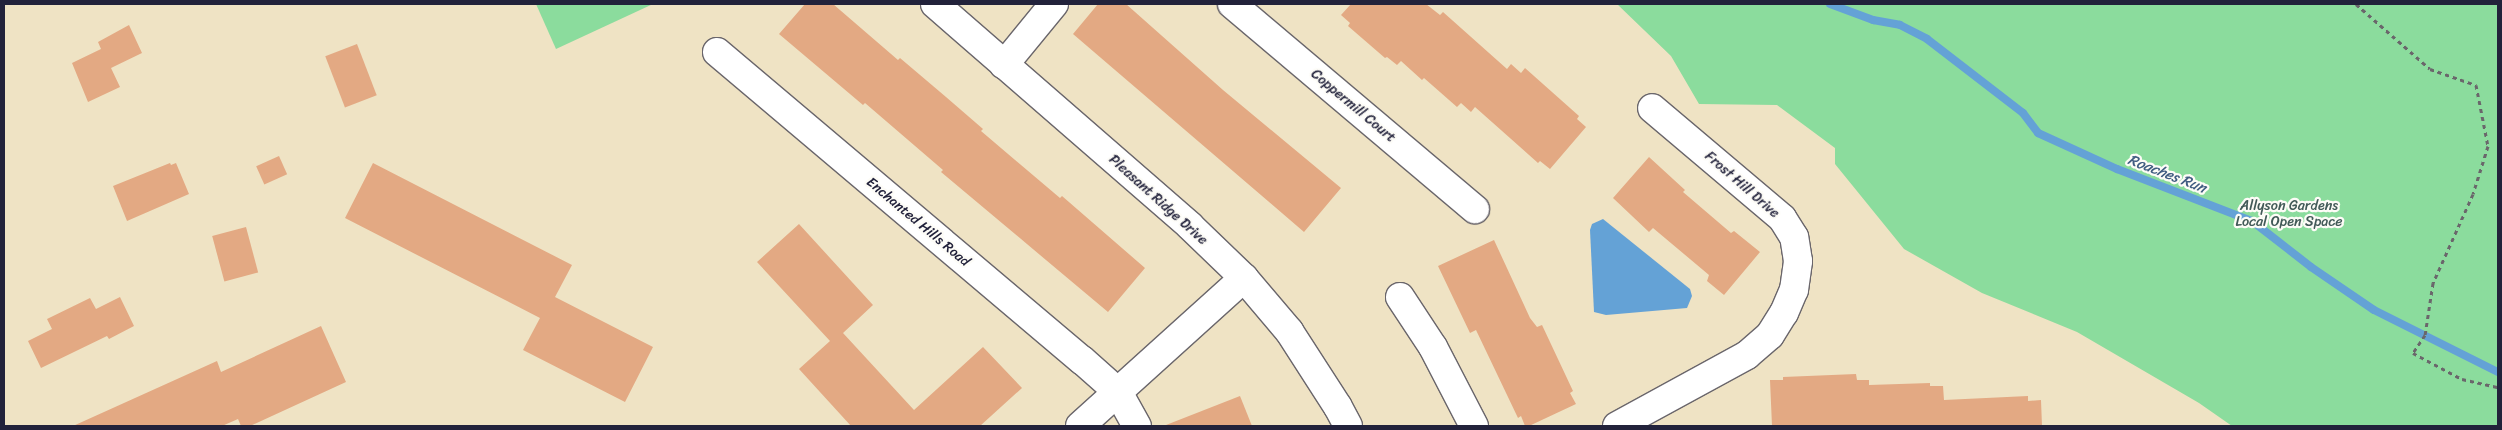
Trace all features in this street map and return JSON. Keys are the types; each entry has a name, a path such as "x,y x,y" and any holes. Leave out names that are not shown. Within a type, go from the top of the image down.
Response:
{"street":[{"name":"Pleasant Ridge Drive","path":"934,4 1190,226 1244,278 1289,331 1338,407 1348,426"},
{"path":"1004,65 1054,4"},
{"name":"Coppermill Court","path":"1232,4 1475,209"},
{"name":"Enchanted Hills Road","path":"717,52 1118,392 1137,426"},
{"name":"Frost Hill Drive","path":"1617,426 1747,355 1770,335 1784,313 1794,290 1798,261 1794,237 1782,218 1652,108"},
{"path":"1080,426 1244,278"},
{"path":"1400,297 1433,347 1474,426"}],"path":[{"path":"2356,4 2430,69 2476,85 2488,146 2473,194 2433,283 2425,335 2413,354 2462,379 2498,387"}],"green space":[{"path":"536,4 653,4 556,49"},
{"name":"Allyson Gardens Local Open Space","path":"1617,4 2498,4 2498,426 2232,426 2199,403 2077,332 1982,293 1904,249 1835,164 1835,148 1777,105 1699,104 1671,56"}],"water":[{"path":"1603,219 1690,289 1692,296 1687,308 1606,315 1594,312 1590,230 1592,224"}],"building":[{"path":"805,4 833,4 898,60 900,58 983,129 981,131 1060,198 1062,196 1145,268 1108,312 941,172 943,170 865,103 863,105 779,34"},
{"path":"1098,4 1126,4 1223,90 1341,188 1304,232 1073,34"},
{"path":"1351,4 1426,4 1440,15 1443,12 1507,69 1511,64 1521,73 1525,68 1579,116 1577,119 1586,127 1550,169 1540,161 1538,163 1475,107 1471,112 1461,103 1457,107 1401,61 1397,65 1387,57 1385,58 1348,26 1350,23 1341,15"},
{"path":"129,25 142,53 111,68 120,87 88,102 72,63 101,49 98,42"},
{"path":"357,44 377,95 345,108 325,56"},
{"path":"279,156 287,174 264,184 256,166"},
{"path":"1649,157 1685,190 1683,192 1731,233 1734,231 1760,252 1724,295 1707,281 1709,275 1653,228 1649,232 1613,198"},
{"path":"170,163 171,165 176,163 189,194 127,221 113,186"},
{"path":"373,163 572,265 555,297 653,347 625,402 523,350 540,318 345,218"},
{"path":"799,224 873,305 843,333 914,410 983,347 1022,388 980,426 851,426 799,369 830,341 757,262"},
{"path":"246,227 258,272 224,281 212,236"},
{"path":"1494,240 1530,318 1537,327 1542,325 1573,391 1570,393 1576,404 1529,426 1525,426 1521,416 1518,418 1476,330 1470,333 1438,266"},
{"path":"120,297 134,326 109,339 107,336 41,368 28,341 52,329 47,319 90,298 96,309"},
{"path":"321,326 346,382 250,426 241,426 238,419 222,426 73,426 217,361 221,372"},
{"path":"1856,374 1857,380 1869,380 1869,385 1930,383 1930,386 1943,386 1944,400 2028,396 2028,401 2041,400 2042,426 1772,426 1770,380 1783,380 1783,377"},
{"path":"1240,396 1252,426 1166,426 1166,425"}],"waterway":[{"name":"Roaches Run","path":"1830,4 1873,20 1900,25 1927,39 2023,113 2038,133 2117,169 2252,221 2311,267 2374,310 2498,372"}]}
